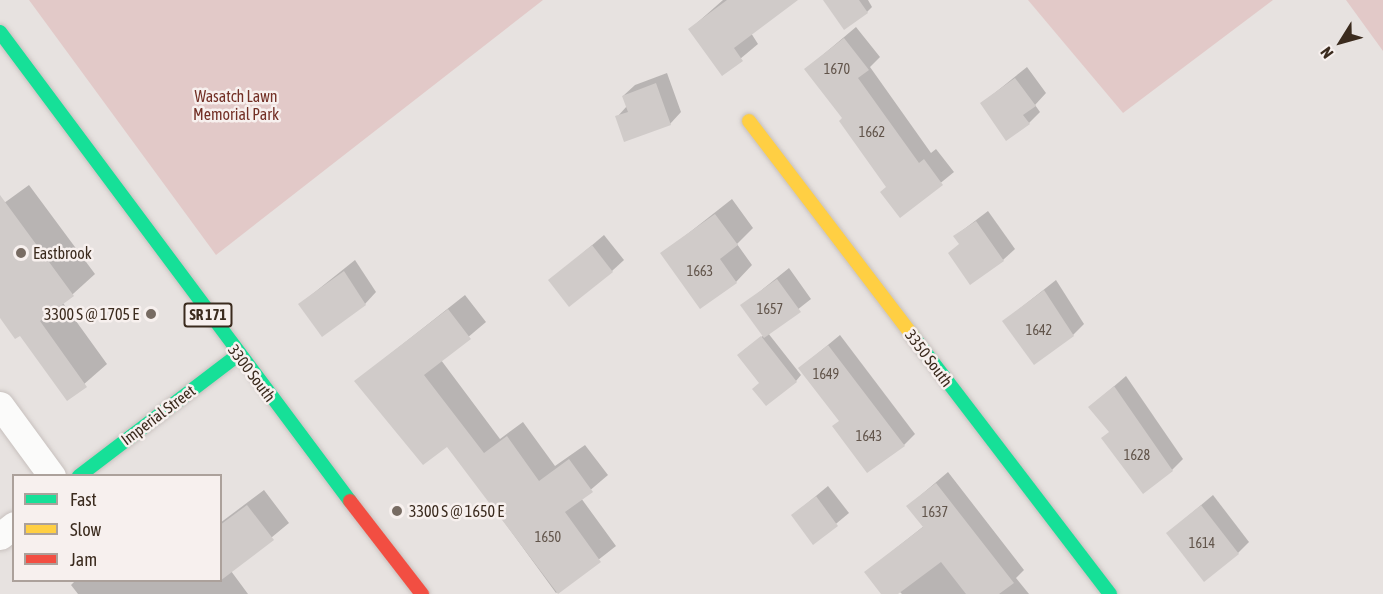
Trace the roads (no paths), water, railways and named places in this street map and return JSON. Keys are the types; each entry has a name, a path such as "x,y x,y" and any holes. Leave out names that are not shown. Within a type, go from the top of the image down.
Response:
{"street":[{"name":"3300 South","path":"0,32 238,355 422,594"},
{"name":"3350 South","path":"749,121 1110,594"},
{"name":"Imperial Street","path":"82,474 238,355"},
{"path":"0,405 51,474"},
{"path":"0,536 12,527"}],"place":[{"name":"Eastbrook","path":"21,253"},
{"name":"3300 S @ 1705 E","path":"151,314"},
{"name":"3300 S @ 1650 E","path":"397,511"}],"park label":[{"name":"Wasatch Lawn Memorial Park","path":"236,105"}]}
